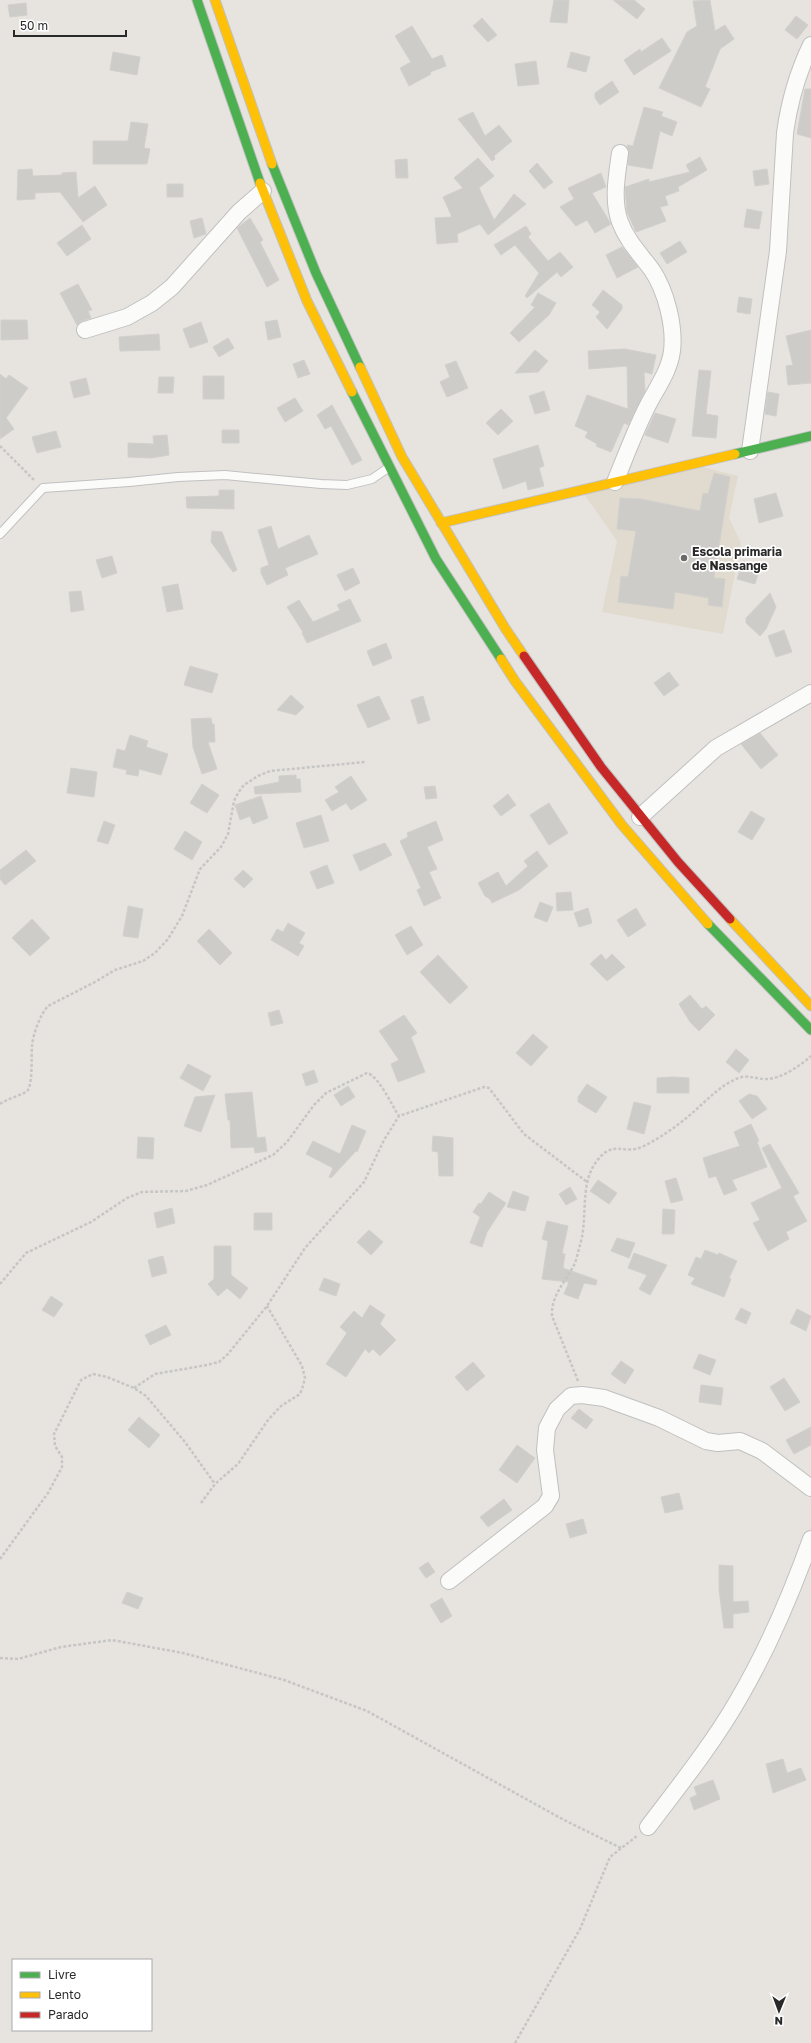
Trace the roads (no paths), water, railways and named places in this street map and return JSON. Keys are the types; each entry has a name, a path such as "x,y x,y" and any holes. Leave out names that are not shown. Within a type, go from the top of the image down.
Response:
{"main road":[{"path":"197,0 263,191 307,301 436,559 515,681 606,803 652,861 703,919 811,1030"},
{"path":"215,0 275,173 316,273 402,457 441,523 505,628 601,767 640,817 736,926 811,1006"},
{"path":"441,523 811,436"}],"street":[{"path":"750,451 778,250 787,117 800,74 811,45"},
{"path":"615,482 646,408 667,371 672,352 673,333 671,316 657,280 627,238 619,221 615,190 620,153"},
{"path":"85,330 127,317 152,303 172,287 200,253 223,232 239,212 263,191"},
{"path":"640,817 716,748 744,734 811,693"},
{"path":"449,1581 545,1506 551,1496 545,1450 546,1428 558,1409 571,1396 582,1395 604,1398 659,1418 706,1441 718,1443 740,1441 762,1451 811,1488"},
{"path":"648,1827 697,1762 737,1701 760,1660 786,1606 811,1539"}],"lane":[{"path":"0,534 43,488 178,477 225,475 347,485 372,479 389,467"}],"place":[{"name":"Escola primaria de Nassange","path":"684,558"}]}
